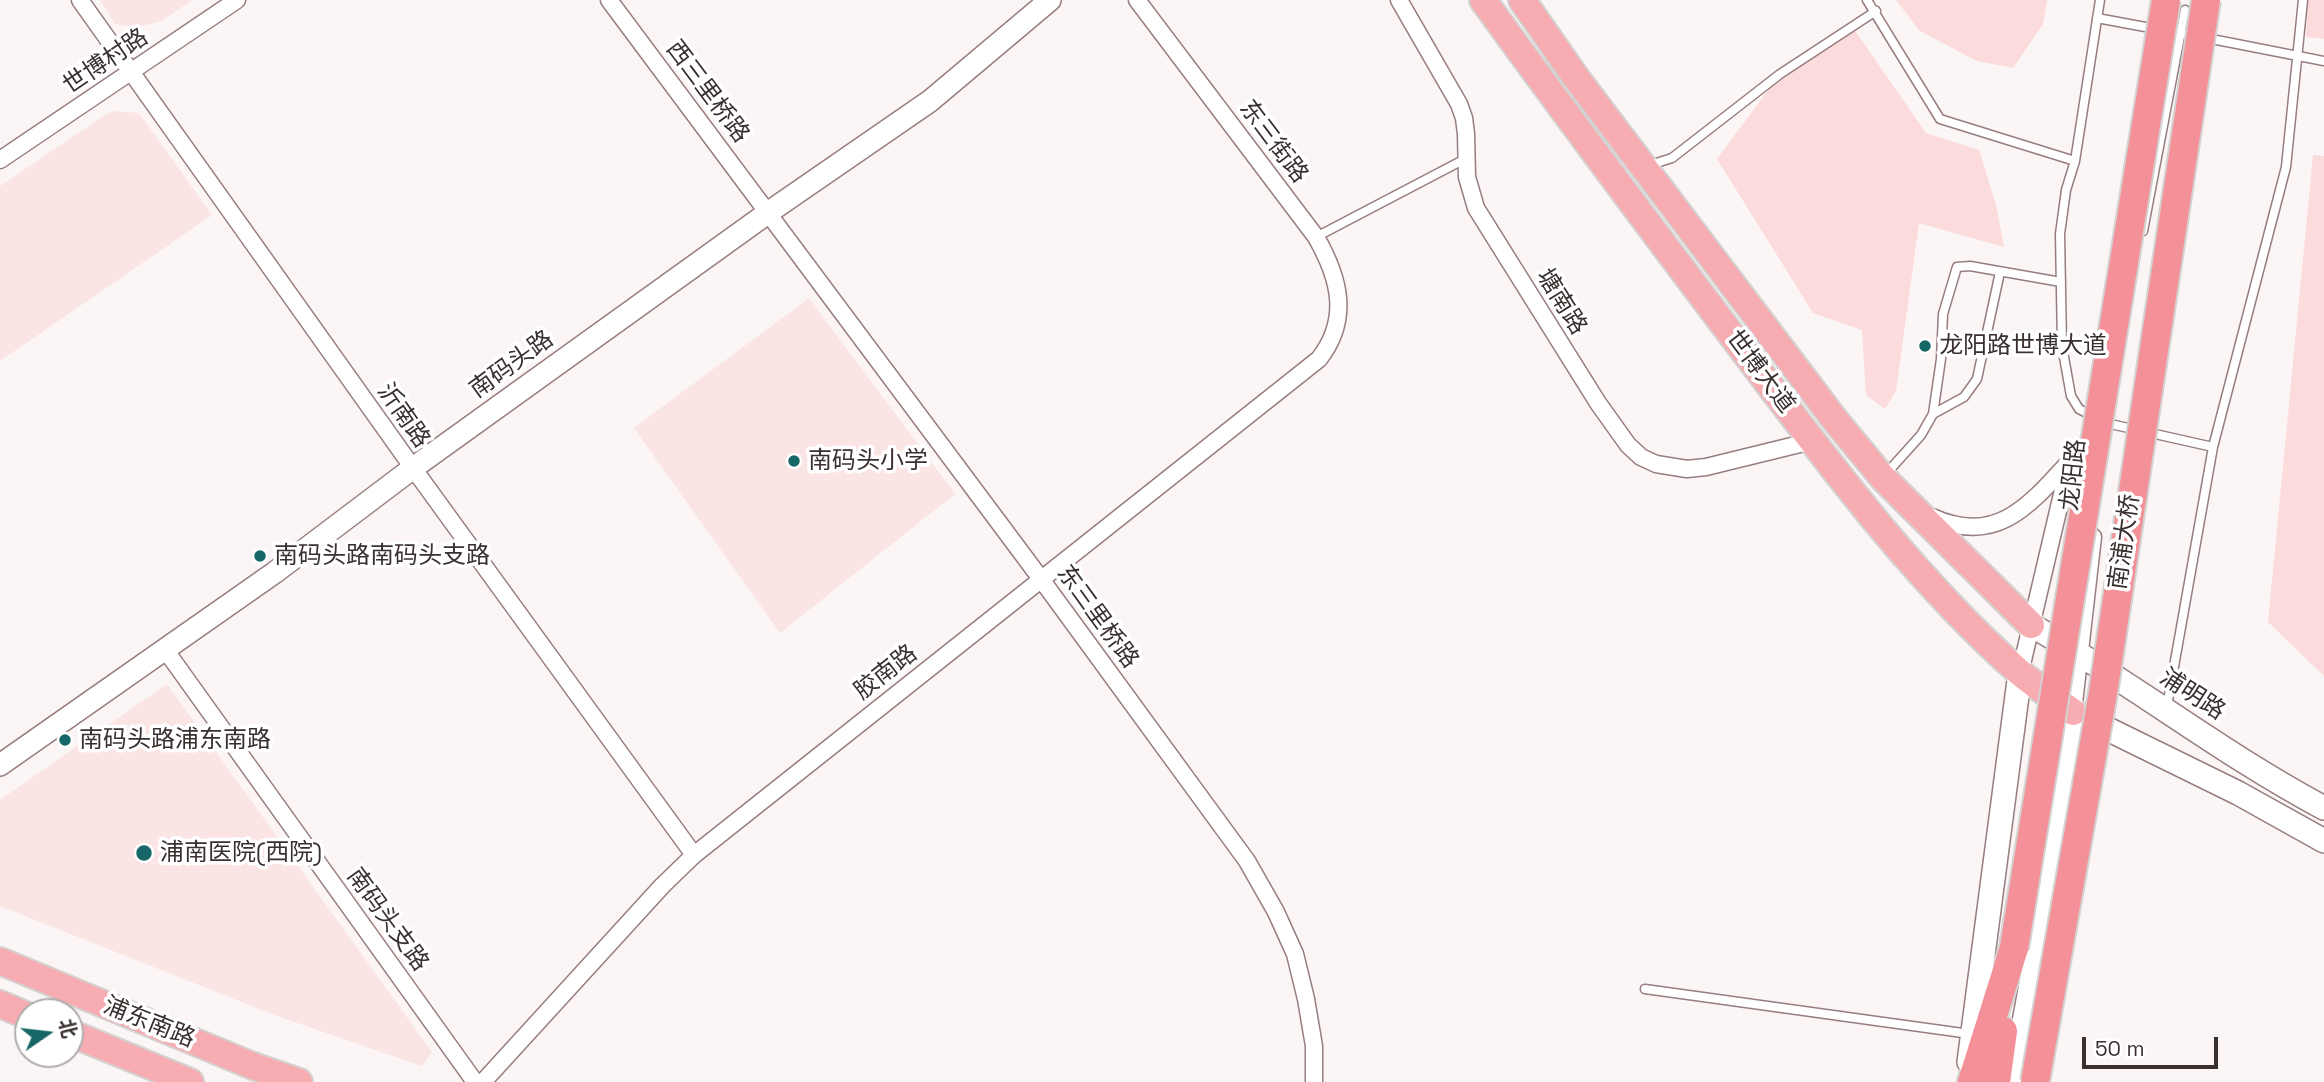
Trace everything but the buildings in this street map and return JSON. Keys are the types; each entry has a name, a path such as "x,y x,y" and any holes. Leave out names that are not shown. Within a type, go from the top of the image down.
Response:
{"highway":[{"name":"南浦大桥","path":"1996,1082 2014,948 2186,3"},
{"name":"南浦大桥","path":"2035,1082 2104,687 2186,3"},
{"path":"1972,1082 2014,948"}],"main road":[{"name":"世博大道","path":"1483,0 1812,441 1888,534 1967,624 2020,673 2073,712"},
{"name":"世博大道","path":"1522,0 1835,420 1883,478 2031,625"},
{"name":"浦明路","path":"2031,625 2080,653 2284,787 2324,808"},
{"name":"龙阳路","path":"1966,1082 2020,673"},
{"name":"龙阳路","path":"2013,1082 2049,886 2073,712"},
{"path":"2073,712 2238,793 2324,841"},
{"name":"浦东南路","path":"0,961 253,1066 299,1082"},
{"name":"浦东南路","path":"84,1039 190,1082"}],"street":[{"name":"沂南路","path":"80,0 413,468 694,855"},
{"name":"世博村路","path":"0,160 237,0"},
{"name":"西三里桥路","path":"609,0 769,212"},
{"name":"南码头路","path":"0,765 274,573 413,468 769,212 930,101 1050,0"},
{"name":"东三街路","path":"1137,0 1316,237 1328,259 1335,281 1339,304 1337,325"},
{"name":"塘南路","path":"1399,0 1459,104 1466,134 1465,159 1470,193 1486,227 1628,445 1656,464 1687,469 1706,467 1812,441"},
{"name":"东三里桥路","path":"769,212 1247,860 1276,912 1295,954 1314,1046 1314,1082"},
{"name":"胶南路","path":"483,1082 662,886 694,855 1319,359 1331,344 1337,325"},
{"name":"龙阳路","path":"2020,673 2070,460 2106,424"},
{"name":"龙阳路","path":"2073,712 2106,424"},
{"path":"1883,478 1925,514 1950,525 1976,527 1999,522 2019,513 2037,498 2070,460"},
{"name":"南码头支路","path":"164,648 475,1082"}],"lane":[{"path":"1867,0 1940,119 2075,161"},
{"path":"2100,0 2075,161 2066,190 2060,234 2062,346 2071,396 2079,410 2106,424 2213,447"},
{"path":"2166,709 2213,447 2286,167 2303,0"},
{"path":"2142,235 2186,3"},
{"path":"1644,167 1672,158 1780,74 1876,11"},
{"path":"2097,18 2324,61"},
{"path":"1316,237 1465,159"},
{"path":"1883,478 1921,435 1933,414 1941,359 1943,314 1957,267 2062,282"},
{"path":"1933,414 1964,397 1978,379 2000,272"},
{"path":"2106,424 2119,356"},
{"path":"1645,989 1972,1034"}],"shaded area":[{"path":"100,0 192,0 161,21 138,27 115,24"},
{"path":"1896,0 2047,0 2043,24 2013,68 1977,61 1920,31"},
{"path":"2308,0 2324,0 2324,39 2306,37"},
{"path":"1851,25 1926,133 1979,150 1996,205 2004,247 1919,223 1896,391 1885,409 1866,395 1862,330 1813,313 1717,159 1780,74"},
{"path":"111,111 139,113 212,215 0,361 0,186"},
{"path":"2313,155 2324,156 2324,676 2268,622"},
{"name":"南码头小学","path":"809,298 955,494 780,633 634,428"},
{"name":"浦南医院(西院)","path":"167,684 432,1052 422,1066 277,1016 0,906 0,800"}],"place":[{"name":"龙阳路世博大道","path":"1925,346"},
{"name":"南码头小学","path":"794,461"},
{"name":"南码头路南码头支路","path":"260,556"},
{"name":"南码头路浦东南路","path":"65,740"},
{"name":"浦南医院(西院)","path":"144,853"}]}
